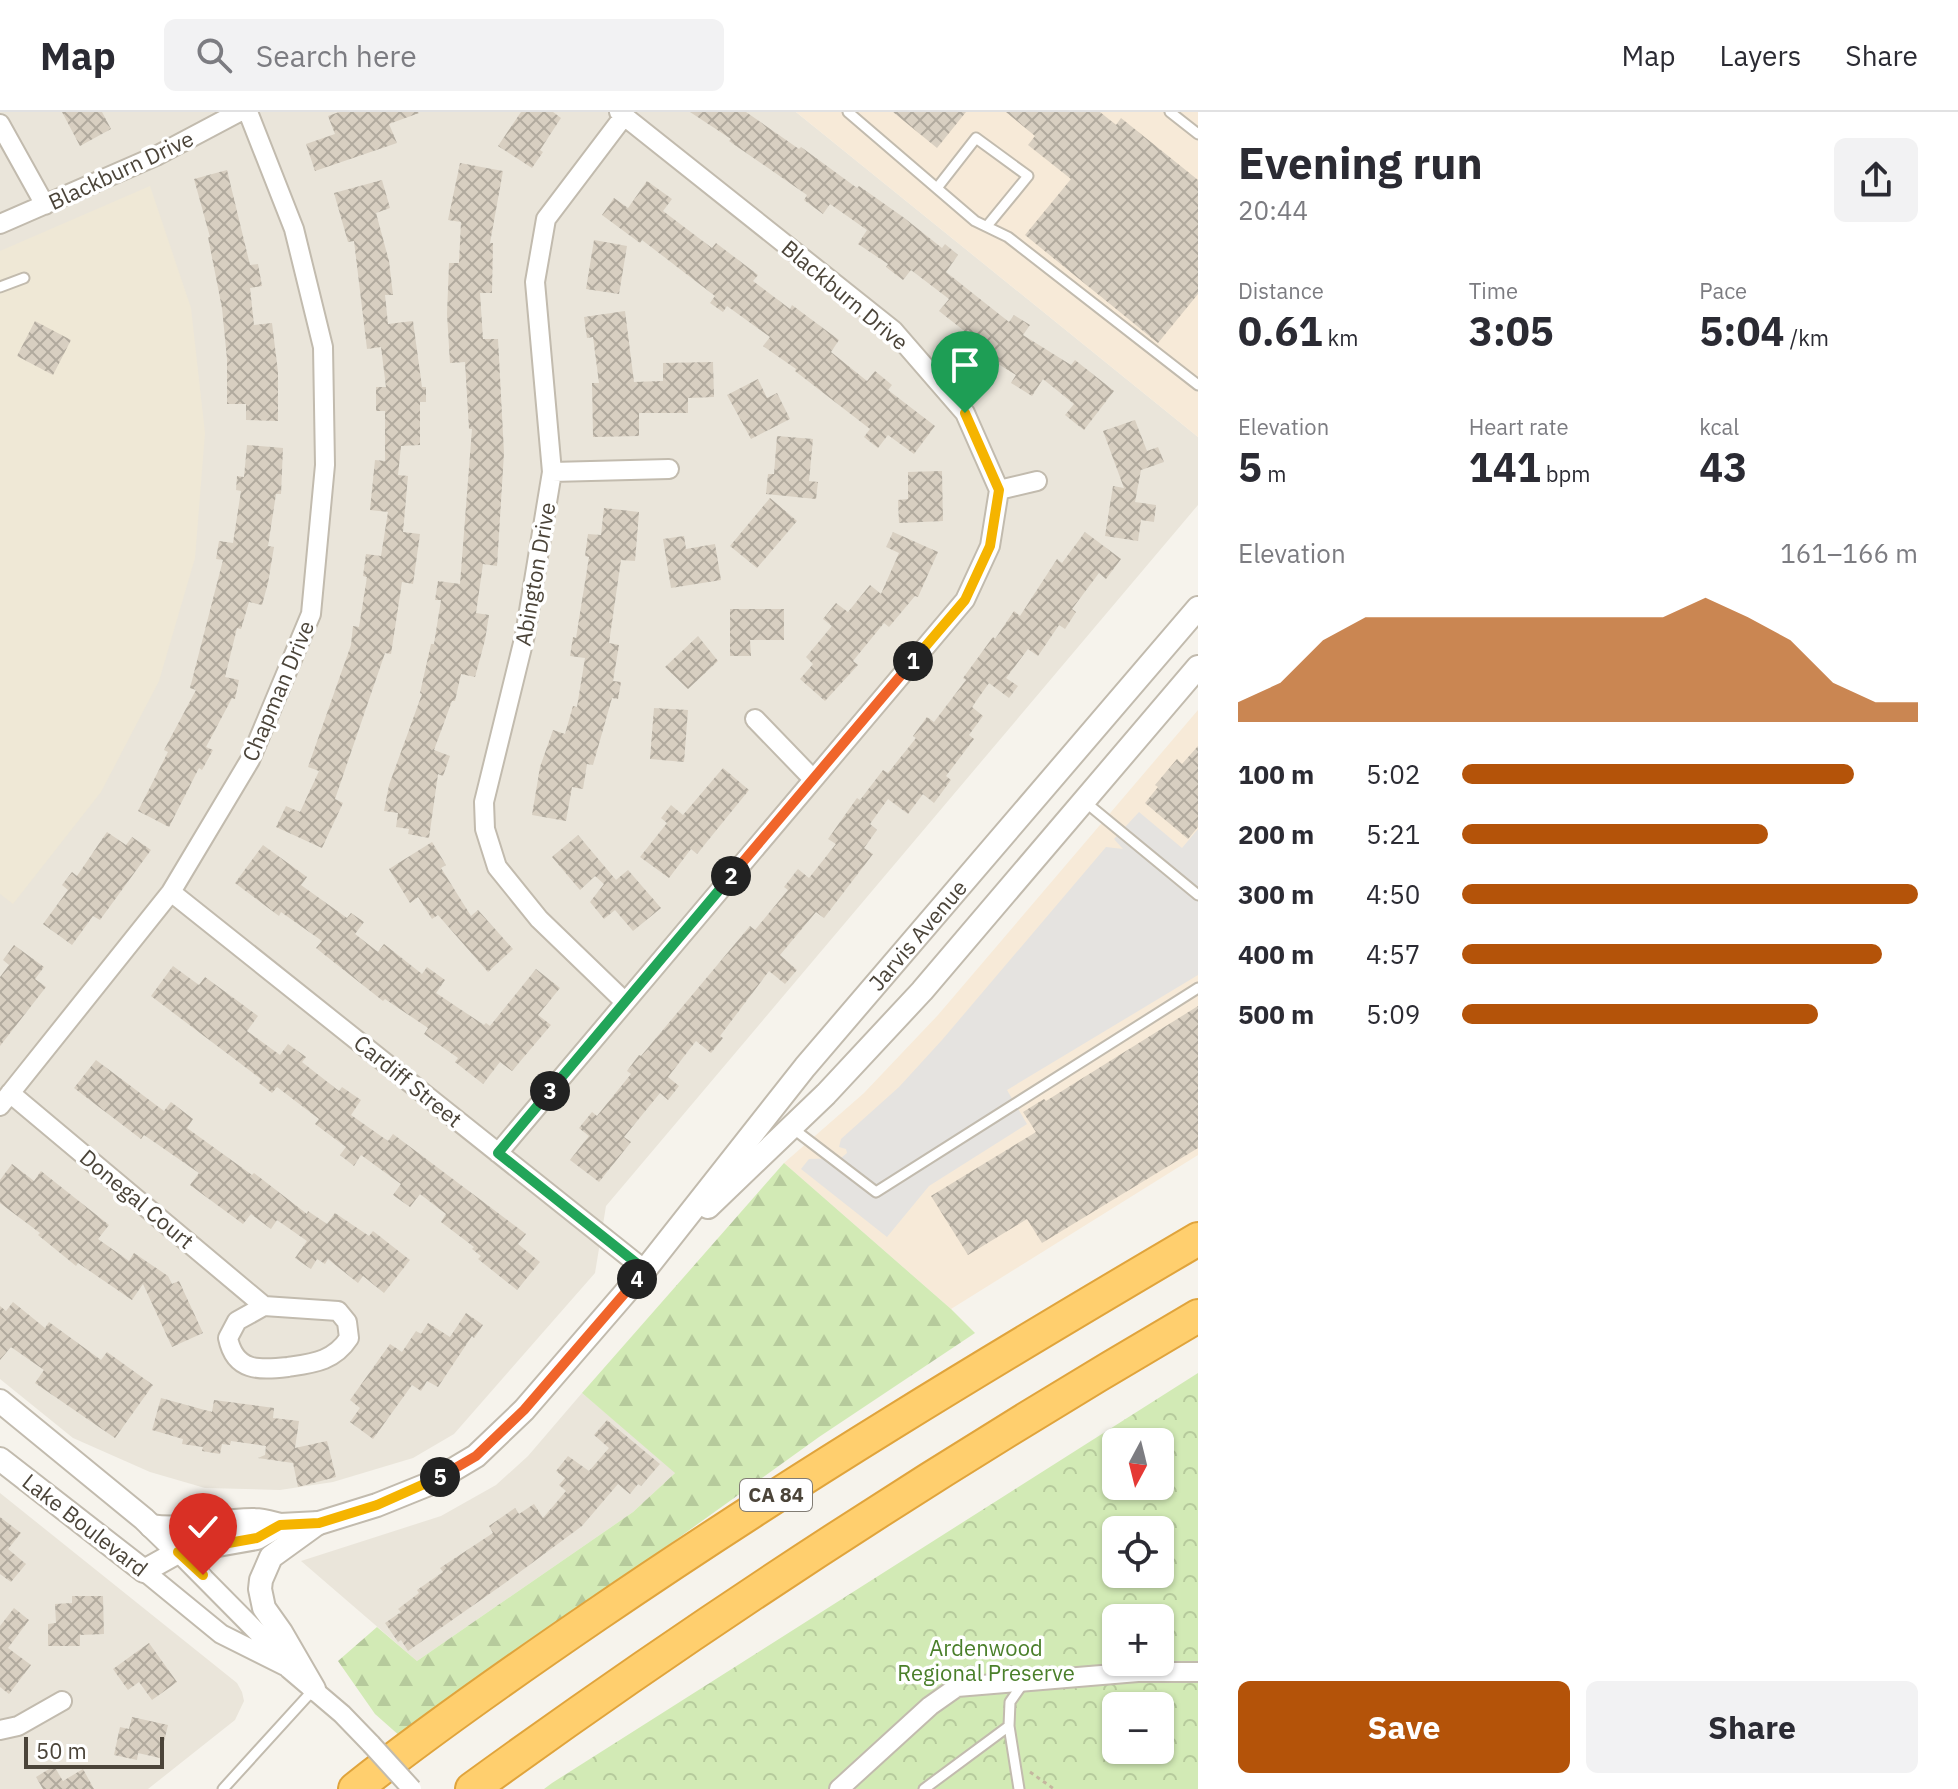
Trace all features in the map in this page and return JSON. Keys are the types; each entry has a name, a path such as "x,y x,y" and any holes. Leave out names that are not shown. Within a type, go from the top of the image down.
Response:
{"highway":[{"name":"CA 84","path":"355,1789 520,1667 795,1482 930,1397 1198,1239"},
{"path":"472,1789 701,1627 829,1542 1073,1389 1198,1316"},
{"path":"1073,1389 1198,1327"}],"street":[{"name":"Blackburn Drive","path":"0,224 156,156 239,112"},
{"name":"Chapman Drive","path":"5,1099 171,892 250,760 311,614 325,465 323,347 294,229 248,112"},
{"name":"Blackburn Drive","path":"621,114 893,330 965,413 999,490"},
{"name":"Abington Drive","path":"621,114 546,219 535,282 552,472 525,635 484,802 485,829 497,867 539,919 625,1002"},
{"path":"0,124 45,205"},
{"path":"552,472 669,469"},
{"path":"498,1153 965,600 990,546 999,490 1037,481"},
{"name":"Jarvis Avenue","path":"144,1571 178,1552 257,1538 280,1525 319,1523 377,1505 429,1484 476,1456 524,1410 645,1270 805,1067 1198,608"},
{"name":"Jarvis Avenue","path":"645,1270 826,1094 922,991 1198,667"},
{"path":"755,719 813,779"},
{"name":"Cardiff Street","path":"171,892 645,1270"},
{"name":"Donegal Court","path":"5,1099 264,1306"},
{"path":"264,1306 338,1311 347,1322 349,1338 341,1351 320,1363 262,1370 247,1366 231,1354 228,1338 237,1321 264,1306"},
{"name":"Lake Boulevard","path":"0,1401 151,1526 277,1652 289,1669"},
{"name":"Lake Boulevard","path":"0,1459 221,1634 289,1669 314,1689 342,1714 412,1789"},
{"path":"151,1526 179,1528 254,1520 280,1525"},
{"path":"314,1689 264,1608 260,1589 271,1557 319,1523"},
{"path":"839,1789 930,1706 957,1687 1138,1672 1198,1672"},
{"path":"0,1730 18,1726 62,1701"}],"lane":[{"path":"848,112 975,221 1008,237 1198,385"},
{"path":"1170,112 1198,134"},
{"path":"937,188 976,138 1028,176 987,226"},
{"path":"0,287 24,278"},
{"path":"1084,801 1198,895"},
{"path":"791,1127 876,1192 1198,988"},
{"path":"1019,1789 1009,1726 1010,1702 1024,1682"},
{"path":"223,1789 314,1689"},
{"path":"924,1789 1009,1726"}],"path":[{"path":"1016,1764 1054,1789"}],"shaded area":[{"path":"0,112 796,112 1198,437 1198,505 606,1206 595,1273 454,1434 413,1458 333,1482 280,1490 205,1488 150,1472 73,1438 0,1379"},
{"path":"796,112 1198,112 1198,437"},
{"path":"150,186 191,308 205,433 195,558 159,681 101,792 13,904 0,894 0,251"},
{"path":"1198,710 1198,1155 951,1309 784,1163 864,1093 938,1015"},
{"path":"1139,812 1182,848 1198,829 1198,975 1007,1090 1027,1124 929,1186 887,1237 801,1169 809,1159 841,1158 847,1153 846,1149 839,1147 841,1139 899,1087 942,1040 1106,847 1123,849 1114,839"},
{"path":"582,1393 676,1472 633,1512 417,1661 301,1561 441,1516 496,1485 528,1456"},
{"path":"0,1493 237,1683 242,1692 244,1701 235,1720 148,1789 0,1789"}],"green space":[{"path":"784,1163 975,1333 819,1437 401,1737 375,1714 338,1661 377,1627 417,1661 633,1512 675,1473 582,1393"},
{"name":"Ardenwood Regional Preserve","path":"1198,1373 1198,1789 544,1789 1102,1434 1102,1500 1174,1500 1174,1428 1111,1428"}],"building":[{"path":"62,112 102,112 111,129 80,146"},
{"path":"339,112 419,113 389,124 397,143 315,171 306,144 335,134 328,116"},
{"path":"521,112 553,112 561,118 532,168 498,146"},
{"path":"690,112 746,112 799,149 801,147 903,217 942,248 945,244 958,255 946,272 1009,322 1014,315 1030,325 1023,335 1071,365 1075,360 1114,391 1084,430 1065,415 1074,404 1043,379 1032,396 1011,383 1016,375 987,357 991,352 939,311 949,299 911,270 903,280 886,267 888,264 858,244 867,230 830,204 823,214 804,200 807,195"},
{"path":"893,112 966,112 937,148"},
{"path":"1006,112 1100,112 1116,125 1121,118 1198,180 1198,294 1158,343 1025,235 1071,179 1028,145 1035,136"},
{"path":"460,163 503,171 490,243 493,243 492,293 480,293 483,339 498,339 504,453 497,566 483,564 476,613 489,615 485,640 475,677 461,674 455,701 452,701 434,750 450,756 443,776 438,774 429,838 408,834 409,829 396,827 398,813 384,811 389,785 422,694 431,644 434,644 441,600 435,600 438,581 460,584 472,429 469,429 465,362 450,363 447,314 449,263 459,263 461,222 448,220"},
{"path":"227,170 250,265 258,264 262,286 250,288 254,325 272,323 278,372 278,421 246,420 246,404 227,404 222,308 210,237 194,179"},
{"path":"382,180 390,208 376,213 389,261 393,295 385,295 388,324 413,321 422,387 426,387 426,402 420,402 420,445 401,446 398,475 408,476 403,532 420,534 413,584 402,582 391,654 385,653 335,799 343,803 322,848 276,827 286,806 300,812 319,771 308,767 351,645 353,626 359,627 367,577 363,576 366,554 381,556 388,512 370,510 375,460 385,461 385,411 376,411 376,387 386,387 381,347 367,349 354,241 348,242 334,193"},
{"path":"647,181 672,199 663,211 712,248 716,243 758,275 753,281 839,340 831,352 867,381 875,371 892,385 888,390 935,426 914,454 888,435 878,448 864,437 870,429 763,346 770,337 727,306 723,312 710,303 715,296 642,240 640,243 602,215 614,198 628,208"},
{"path":"594,240 627,246 619,294 586,289"},
{"path":"625,311 634,382 663,381 663,363 713,362 714,397 688,398 688,413 639,413 639,436 593,437 592,383 599,383 593,337 587,338 584,317"},
{"path":"35,321 71,340 53,375 17,356"},
{"path":"758,379 767,398 777,393 790,419 751,439 727,395"},
{"path":"1135,420 1147,451 1158,447 1164,462 1141,470 1135,502 1156,505 1154,522 1141,520 1138,541 1105,536 1113,486 1124,488 1103,431"},
{"path":"777,436 813,439 809,481 818,482 816,499 766,494 768,474 774,474"},
{"path":"247,445 283,448 281,494 276,494 268,546 274,547 268,583 262,605 249,602 241,629 237,628 225,677 239,680 235,699 232,698 206,747 213,750 202,770 199,768 169,827 138,811 168,752 164,750 196,690 190,688 223,560 216,559 219,541 233,543 241,491 236,490 237,476 244,477"},
{"path":"942,471 943,521 899,523 898,500 908,499 908,472"},
{"path":"770,498 797,521 757,568 730,546"},
{"path":"604,508 639,512 635,561 621,560 609,643 619,645 613,681 621,682 618,699 612,698 593,765 587,764 583,789 572,787 566,821 532,815 540,767 553,730 565,734 573,706 577,707 585,658 570,656 573,637 576,638 589,557 585,556 588,534 601,535"},
{"path":"893,532 938,552 918,597 915,596 889,627 884,623 853,661 858,665 825,701 800,679 813,664 806,657 832,626 823,619 836,603 848,612 870,585 881,594 899,553 886,547"},
{"path":"1085,532 1121,559 1106,579 1099,573 1072,609 1076,612 1065,629 1059,625 1038,656 1028,649 1006,678 1018,686 1009,698 989,683 972,707 983,716 969,735 974,739 946,776 951,780 934,803 923,794 908,814 888,799 870,824 877,830 864,848 873,854 824,918 816,912 780,955 797,970 785,984 769,971 720,1036 723,1038 711,1053 696,1041 668,1077 679,1086 668,1100 660,1093 624,1137 631,1142 599,1182 570,1160 589,1136 579,1128 592,1112 597,1116 631,1074 627,1071 639,1055 750,926 755,930 788,890 784,887 798,869 809,878 836,844 828,839 857,798 860,800 883,770 888,773 916,738 913,736 927,717 934,722 993,637 995,639 1014,611 1020,616 1057,559 1062,563"},
{"path":"684,536 686,549 715,544 721,580 671,588 663,539"},
{"path":"730,609 784,609 784,640 750,640 751,656 730,656"},
{"path":"698,636 718,661 688,689 665,667"},
{"path":"654,708 688,710 684,762 650,759"},
{"path":"1198,746 1198,827 1188,839 1145,803 1158,787 1155,785 1177,759 1182,764"},
{"path":"723,768 749,790 697,854 691,849 669,878 640,857 667,823 661,818 671,805 683,815"},
{"path":"107,832 126,845 132,837 151,850 100,920 93,916 72,945 43,924 68,890 62,885 72,872 77,876"},
{"path":"578,835 616,880 628,870 661,908 633,931 615,910 604,919 590,902 604,884 595,876 580,890 552,857"},
{"path":"432,842 446,865 441,868 471,916 478,910 513,949 488,972 438,915 432,919 418,897 410,903 389,869"},
{"path":"263,845 307,877 301,885 347,918 351,913 364,922 355,934 378,952 384,944 422,974 427,967 445,980 436,993 484,1025 490,1026 536,969 560,988 538,1015 551,1025 512,1071 500,1062 483,1084 455,1062 458,1058 424,1034 428,1028 385,999 383,1001 316,948 322,941 281,912 279,916 235,883"},
{"path":"14,945 44,967 35,979 46,987 0,1046 0,977 9,965 3,960"},
{"path":"173,966 199,985 205,977 258,1016 247,1031 280,1055 288,1044 306,1057 302,1062 339,1091 342,1087 361,1100 351,1115 388,1141 393,1134 526,1234 518,1244 540,1262 517,1290 478,1259 481,1256 472,1249 474,1247 441,1222 446,1214 420,1194 410,1207 393,1195 401,1184 361,1155 354,1166 340,1155 346,1147 315,1124 319,1119 277,1087 272,1093 259,1083 261,1079 151,996"},
{"path":"1198,1006 1198,1148 1042,1243 1027,1219 968,1255 931,1196 1036,1132 1023,1112 1044,1099 1046,1101"},
{"path":"96,1060 164,1111 171,1102 193,1119 187,1128 252,1175 254,1173 307,1214 308,1211 327,1224 335,1213 369,1236 373,1231 410,1260 384,1293 363,1276 358,1283 328,1259 325,1264 317,1259 311,1269 295,1258 307,1241 277,1220 271,1229 251,1214 243,1224 190,1185 199,1173 144,1135 141,1139 74,1088"},
{"path":"12,1164 34,1181 41,1171 109,1225 98,1239 129,1261 134,1253 168,1276 172,1284 179,1281 203,1333 172,1347 143,1284 132,1300 78,1263 76,1266 38,1235 40,1233 0,1203 0,1180"},
{"path":"13,1302 45,1328 49,1322 101,1360 107,1352 153,1385 115,1438 35,1383 44,1370 11,1347 0,1360 0,1306 6,1311"},
{"path":"466,1313 483,1325 474,1338 472,1336 438,1387 427,1381 421,1391 412,1385 373,1439 350,1422 360,1408 350,1400 390,1344 402,1352 416,1331 421,1334 428,1323 450,1337"},
{"path":"161,1398 212,1412 214,1400 274,1408 273,1418 299,1421 295,1448 327,1441 336,1477 298,1487 293,1463 258,1458 265,1455 266,1446 231,1441 230,1445 222,1444 220,1454 202,1451 203,1447 182,1444 183,1439 152,1430"},
{"path":"607,1420 660,1464 641,1486 638,1484 630,1494 618,1484 582,1526 505,1583 408,1651 401,1640 398,1642 385,1623 401,1612 398,1609 419,1593 417,1590 443,1572 440,1568 493,1533 489,1526 515,1508 519,1514 534,1504 543,1518 566,1491 559,1485 565,1478 556,1471 568,1456 589,1471 609,1448 594,1435"},
{"path":"0,1517 21,1533 8,1549 26,1564 11,1582 0,1574"},
{"path":"72,1596 103,1596 104,1634 80,1635 80,1646 48,1646 48,1624 56,1623 55,1604 72,1603"},
{"path":"14,1608 29,1620 8,1648 31,1665 9,1694 0,1687 0,1626"},
{"path":"149,1643 177,1682 152,1700 139,1682 128,1690 113,1669"},
{"path":"132,1717 168,1725 160,1758 138,1753 137,1760 114,1755 120,1727 129,1729"},
{"path":"54,1766 63,1781 83,1769 94,1789 43,1789 36,1777"}],"route":[{"path":"203,1575 178,1552 257,1538 280,1525 319,1523 377,1505 429,1484 476,1456 524,1410 645,1270 498,1153 965,600 990,546 999,490 965,413"}]}
